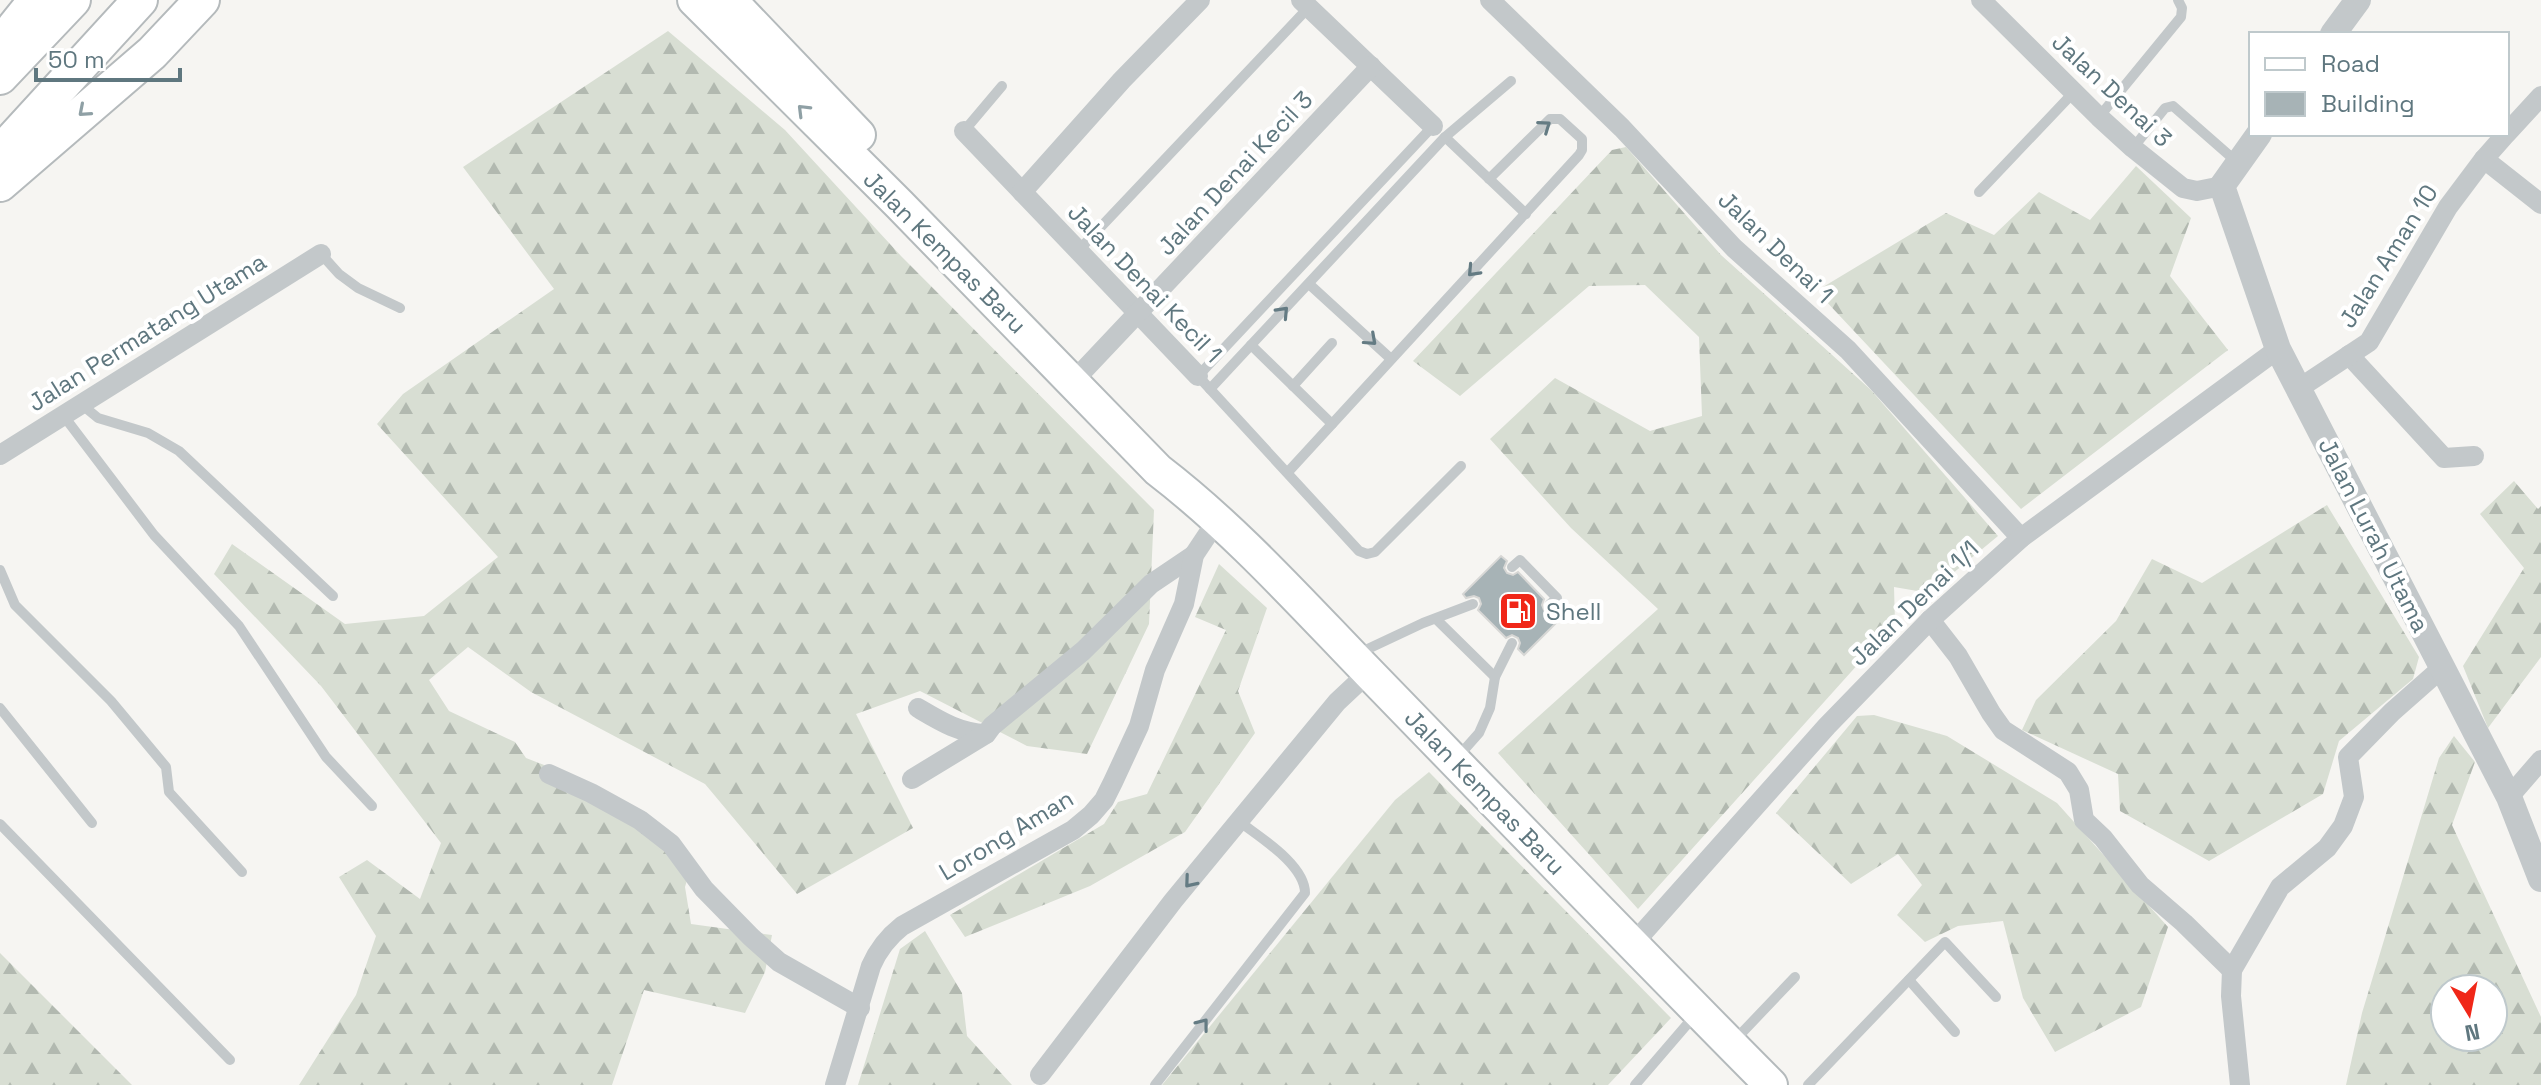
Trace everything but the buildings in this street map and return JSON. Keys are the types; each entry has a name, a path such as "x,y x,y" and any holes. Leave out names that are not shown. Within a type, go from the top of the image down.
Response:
{"highway":[{"path":"0,45 36,0"},
{"path":"0,77 73,0"},
{"path":"0,153 140,0"},
{"path":"0,184 152,53 202,0"}],"main road":[{"name":"Jalan Kempas Baru","path":"694,0 899,204 1158,470 1208,510 1361,664 1771,1085"},
{"name":"Jalan Kempas Baru","path":"730,0 1170,461 1208,510"}],"street":[{"path":"1022,192 1122,80 1200,0"},
{"name":"Jalan Denai 1","path":"1490,0 1622,128 1734,248 1848,350 2021,538"},
{"name":"Jalan Denai 3","path":"1981,0 2073,93 2133,148 2183,188 2197,191 2222,186"},
{"path":"2334,32 2358,0"},
{"path":"1305,4 1439,132"},
{"name":"Jalan Denai Kecil 3","path":"1082,372 1371,66"},
{"name":"Jalan Aman 10","path":"2509,132 2541,96"},
{"name":"Jalan Denai Kecil 1","path":"964,131 1204,382"},
{"path":"2222,186 2258,136"},
{"name":"Jalan Aman 10","path":"2298,389 2369,342 2426,241 2484,159 2505,136"},
{"path":"2484,159 2541,204"},
{"name":"Jalan Lurah Utama","path":"2222,186 2278,349 2509,797 2541,879"},
{"name":"Jalan Permatang Utama","path":"0,455 321,254"},
{"name":"Jalan Denai 1/1","path":"1632,945 1827,726 1930,620 2021,538 2278,349"},
{"path":"2349,355 2444,458 2474,456"},
{"name":"Lorong Aman","path":"835,1085 874,960 897,930 1073,830 1104,800 1139,726 1155,670 1184,604 1194,555 1208,510"},
{"path":"912,779 986,734 1083,651 1151,584 1194,555"},
{"path":"1930,620 1964,666 2003,730 2068,772 2079,790 2084,820 2103,838 2140,885 2232,970"},
{"path":"1040,1080 1173,901 1337,702 1361,664"},
{"path":"2240,1085 2231,996 2232,970 2280,887 2327,848 2343,826 2354,797 2348,757 2392,712 2443,667"},
{"path":"918,708 952,728 986,734"},
{"path":"2509,797 2541,760"},
{"path":"549,774 640,820 671,844 704,889 779,962 860,1008"}],"lane":[{"path":"2099,117 2181,17 2182,8 2178,0"},
{"path":"1078,251 1305,4"},
{"path":"1204,382 1439,132 1511,81"},
{"path":"964,131 1002,86"},
{"path":"1979,192 2073,93"},
{"path":"2133,148 2165,108 2173,106 2238,163"},
{"path":"1288,472 1526,214 1582,150 1582,139 1560,119 1550,119 1489,179"},
{"path":"1439,132 1526,214"},
{"path":"1204,382 1251,345 1309,284 1439,132"},
{"path":"321,254 339,274 358,288 400,308"},
{"path":"1309,284 1391,359"},
{"path":"1293,386 1332,343"},
{"path":"1251,345 1332,424"},
{"name":"Jalan Denai Kecil 1","path":"1204,382 1359,551 1367,554 1375,552 1461,466"},
{"path":"81,404 98,418 148,433 179,451 333,596"},
{"path":"63,415 154,535 239,626 326,757 372,806"},
{"path":"1512,567 1520,560 1557,598 1550,604"},
{"path":"0,570 15,605 111,701 166,767 169,792 242,872"},
{"path":"1361,664 1436,619 1473,604"},
{"path":"1436,619 1495,677"},
{"path":"1455,761 1479,733 1490,708 1495,677 1512,643"},
{"path":"0,708 92,823"},
{"path":"1155,1085 1305,893 1303,877 1294,867 1240,822"},
{"path":"0,824 230,1060"},
{"path":"1808,1085 1945,942 1996,997"},
{"path":"1731,1044 1795,977"},
{"path":"1909,980 1955,1032"},
{"path":"1635,1085 1698,1012"}],"green space":[{"path":"668,31 785,130 901,256 1154,510 1149,624 1087,754 1027,746 920,691 856,714 913,828 797,894 705,784 531,692 468,647 429,680 449,711 515,742 526,758 570,775 692,863 685,887 691,924 772,935 765,972 745,1013 644,990 612,1085 299,1085 356,995 376,936 339,877 367,860 420,899 441,843 321,686 214,574 232,544 345,624 424,616 498,557 377,424 403,394 554,289 463,167"},
{"path":"1626,147 1721,255 1871,390 1998,536 1929,593 1894,587 1895,623 1638,909 1498,753 1658,609 1571,528 1490,439 1555,378 1650,431 1702,416 1699,337 1645,285 1589,286 1460,396 1413,361 1612,150"},
{"path":"2136,166 2191,218 2170,276 2228,350 2021,509 1823,298 1823,287 1946,213 1994,235 2039,192 2090,220"},
{"path":"2514,481 2538,509 2541,506 2541,657 2488,728 2463,666 2524,568 2480,514"},
{"path":"2327,505 2419,657 2413,679 2339,741 2323,794 2209,861 2120,811 2118,774 2022,730 2036,700 2116,621 2152,559 2202,583"},
{"path":"1219,564 1267,608 1238,691 1255,733 1185,832 1090,886 965,937 950,915 1104,824 1118,802 1147,794 1226,630 1195,617"},
{"path":"1874,715 1947,736 2057,803 2168,927 2141,1007 2055,1052 2023,998 2003,921 1958,926 1925,942 1897,915 1922,885 1898,854 1851,884 1776,813 1857,716"},
{"path":"2454,736 2475,762 2452,825 2541,1017 2541,1085 2346,1085 2362,1013 2439,758"},
{"path":"1429,772 1671,1018 1608,1085 1162,1085 1395,800"},
{"path":"925,931 962,993 967,1036 1012,1085 858,1085 900,949"},
{"path":"0,953 132,1085 0,1085"}],"place":[{"name":"Shell","path":"1518,611"}]}
